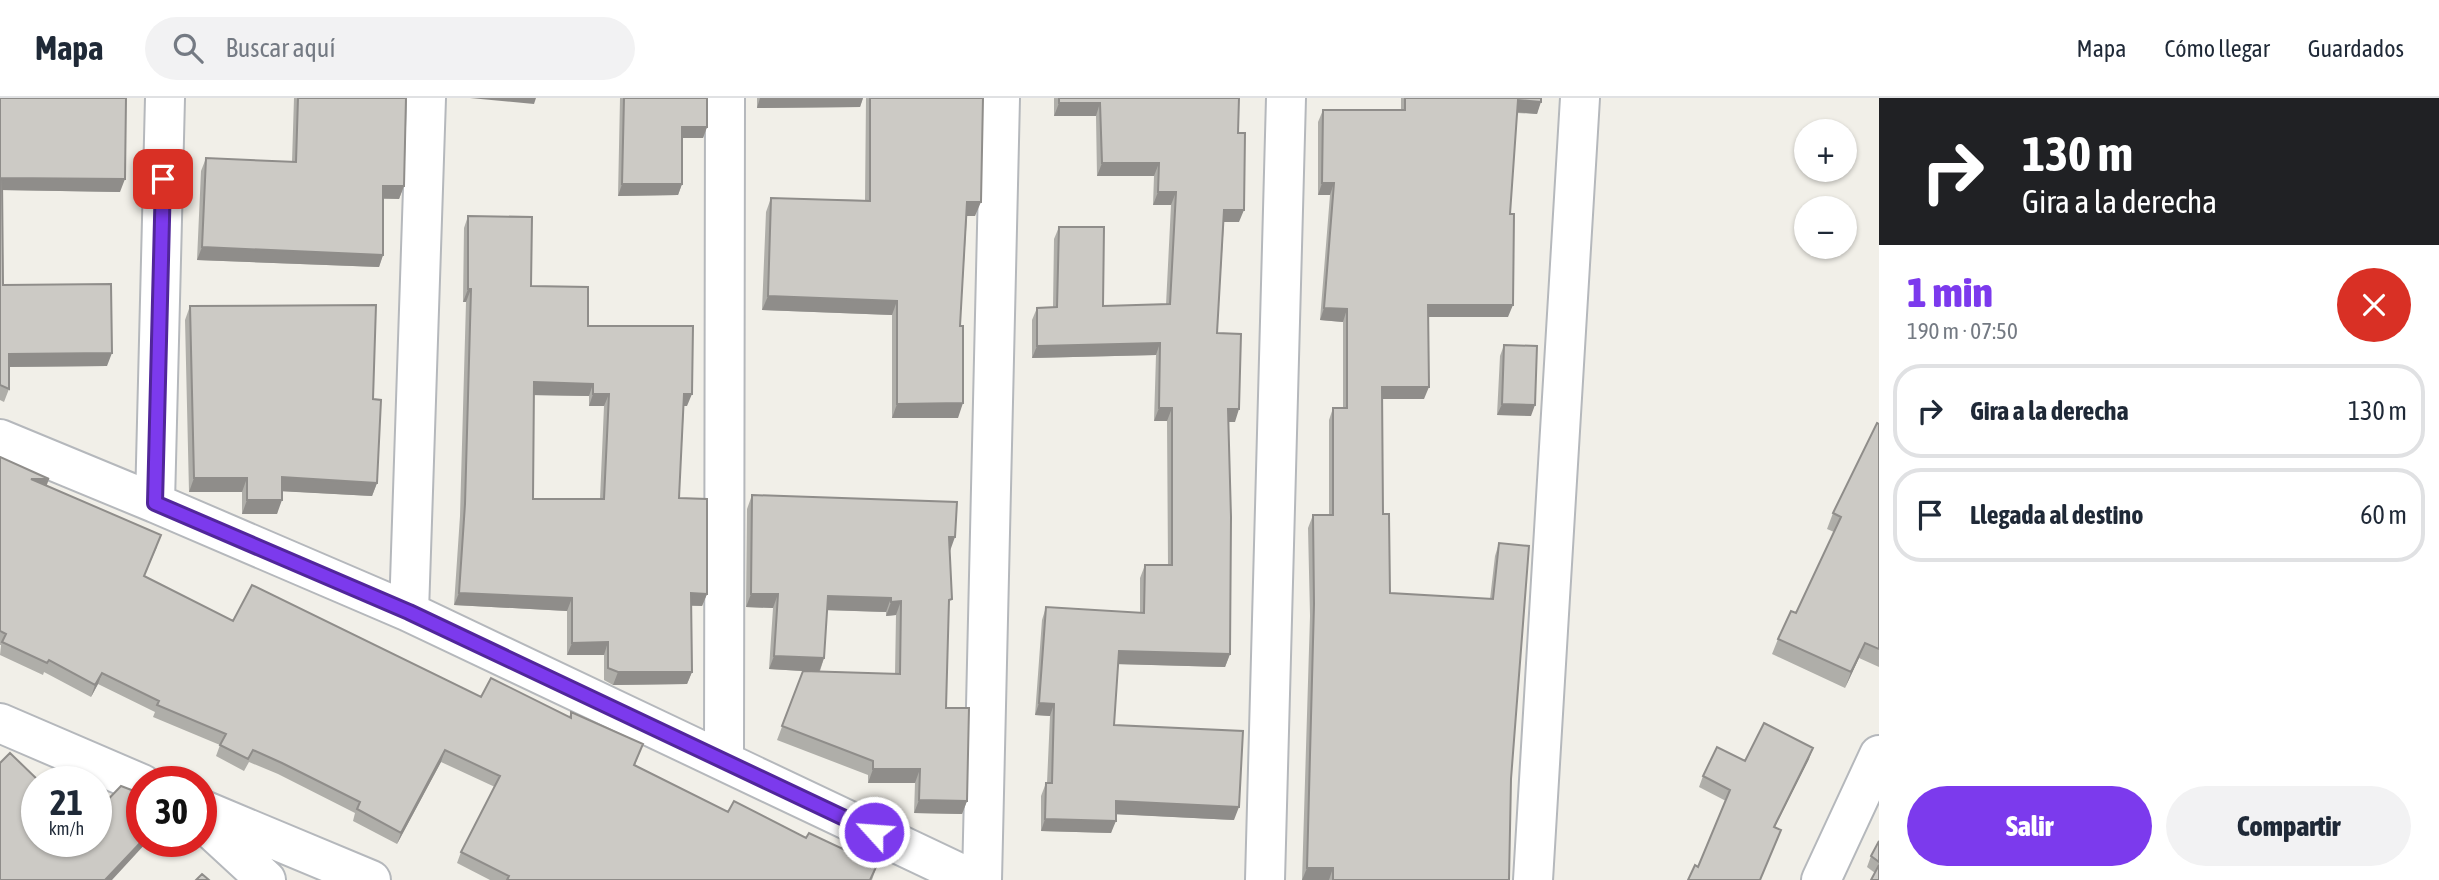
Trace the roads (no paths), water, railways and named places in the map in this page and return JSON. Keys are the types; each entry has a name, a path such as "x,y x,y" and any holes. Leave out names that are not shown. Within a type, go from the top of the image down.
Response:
{"street":[{"path":"155,503 165,98"},
{"path":"409,612 426,98"},
{"path":"724,98 724,761"},
{"path":"982,880 1000,98"},
{"path":"1265,880 1286,98"},
{"path":"1533,880 1580,98"},
{"path":"0,439 409,612 974,880"},
{"path":"0,723 126,777"},
{"path":"1821,880 1879,755"},
{"path":"217,816 371,880"},
{"path":"217,835 266,880"}]}
